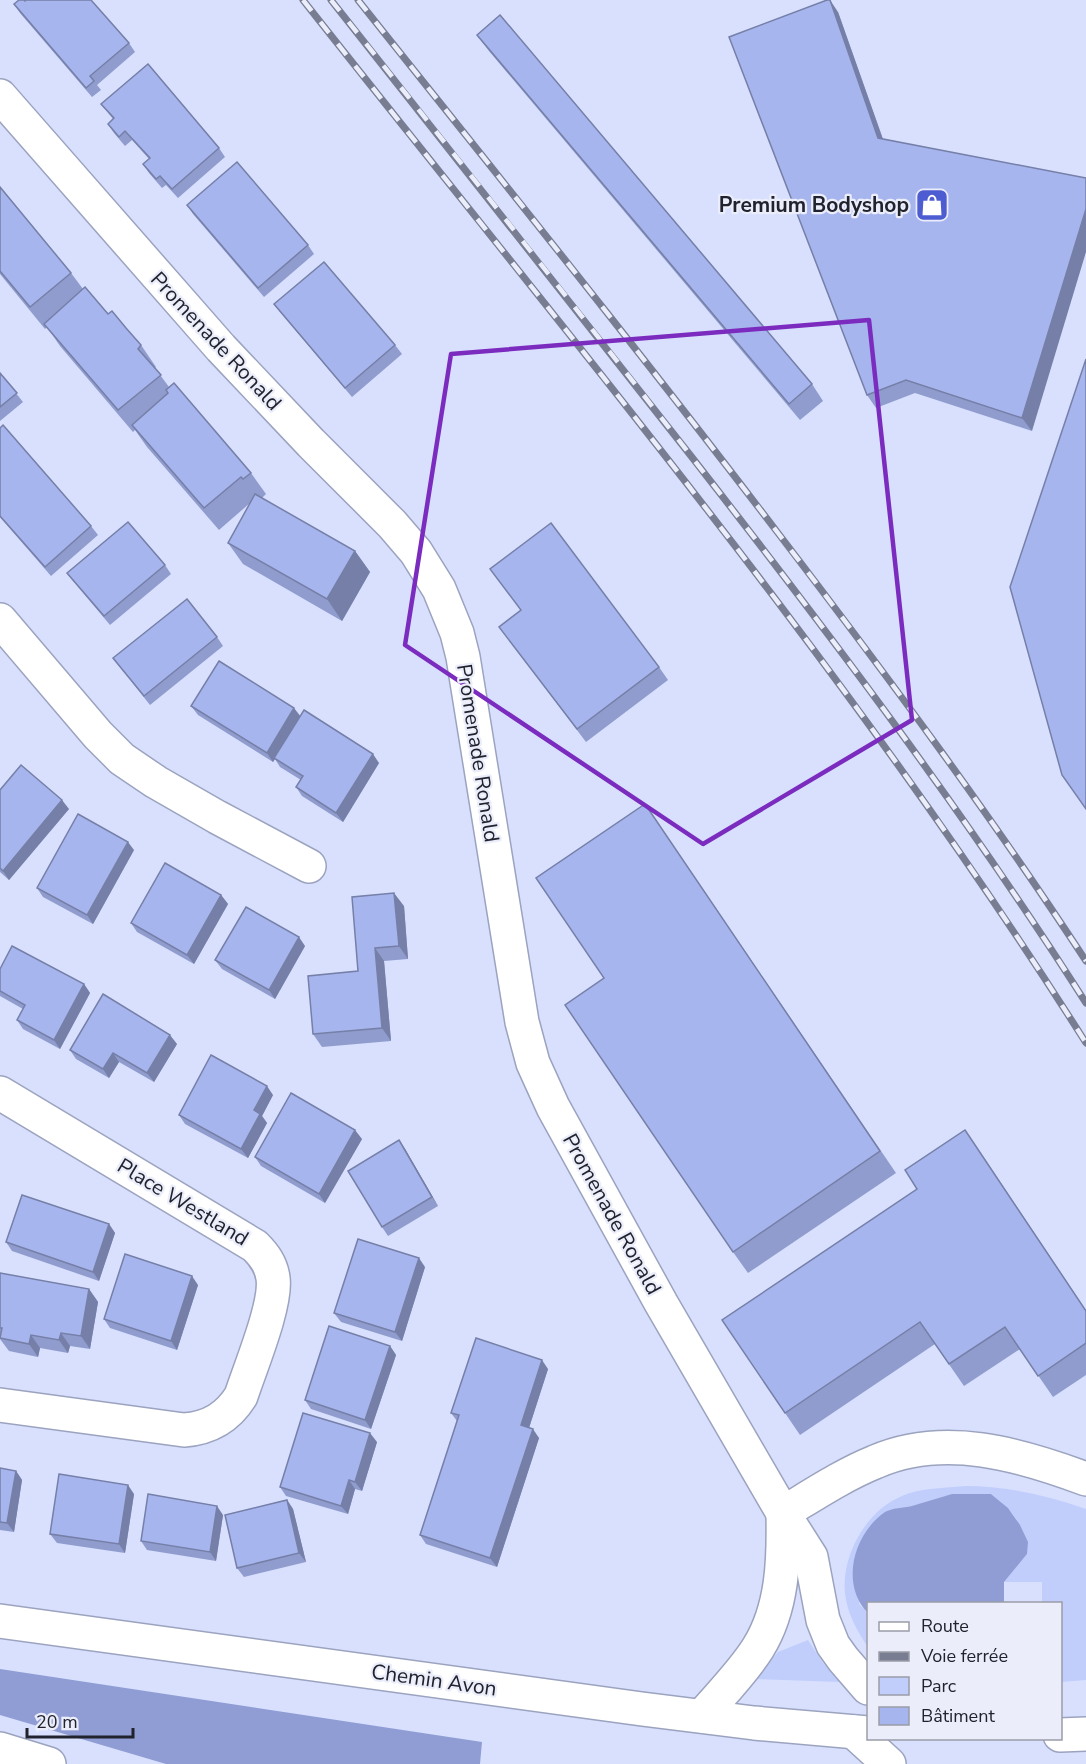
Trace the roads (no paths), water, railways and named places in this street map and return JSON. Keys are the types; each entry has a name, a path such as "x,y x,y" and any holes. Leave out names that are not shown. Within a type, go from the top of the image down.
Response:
{"street":[{"name":"Promenade Ronald","path":"0,96 221,348 392,524 416,552 440,589 457,633 463,657 522,1022 533,1063 553,1107 661,1303 783,1513 812,1557 823,1620 833,1645 867,1687"},
{"path":"5,636 122,759 208,812 309,866"},
{"name":"Place Westland","path":"0,1093 255,1246 265,1256 271,1267 274,1289 241,1396 234,1408 213,1423 198,1429 168,1428 0,1405"},
{"path":"702,1716 750,1660 766,1632 783,1568 783,1513 876,1461 917,1450 952,1447 994,1451 1086,1479"},
{"name":"Chemin Avon","path":"0,1621 702,1716 861,1733"},
{"path":"1062,1735 1086,1734"},
{"path":"867,1740 889,1764"},
{"path":"0,1749 49,1764"}],"railway":[{"path":"303,0 608,383 807,641 904,773 997,907 1086,1043"},
{"path":"331,0 602,341 845,657 993,862 1086,1003"},
{"path":"358,0 622,332 818,586 975,798 1086,961"}],"place":[{"name":"Premium Bodyshop","path":"932,205"}]}
